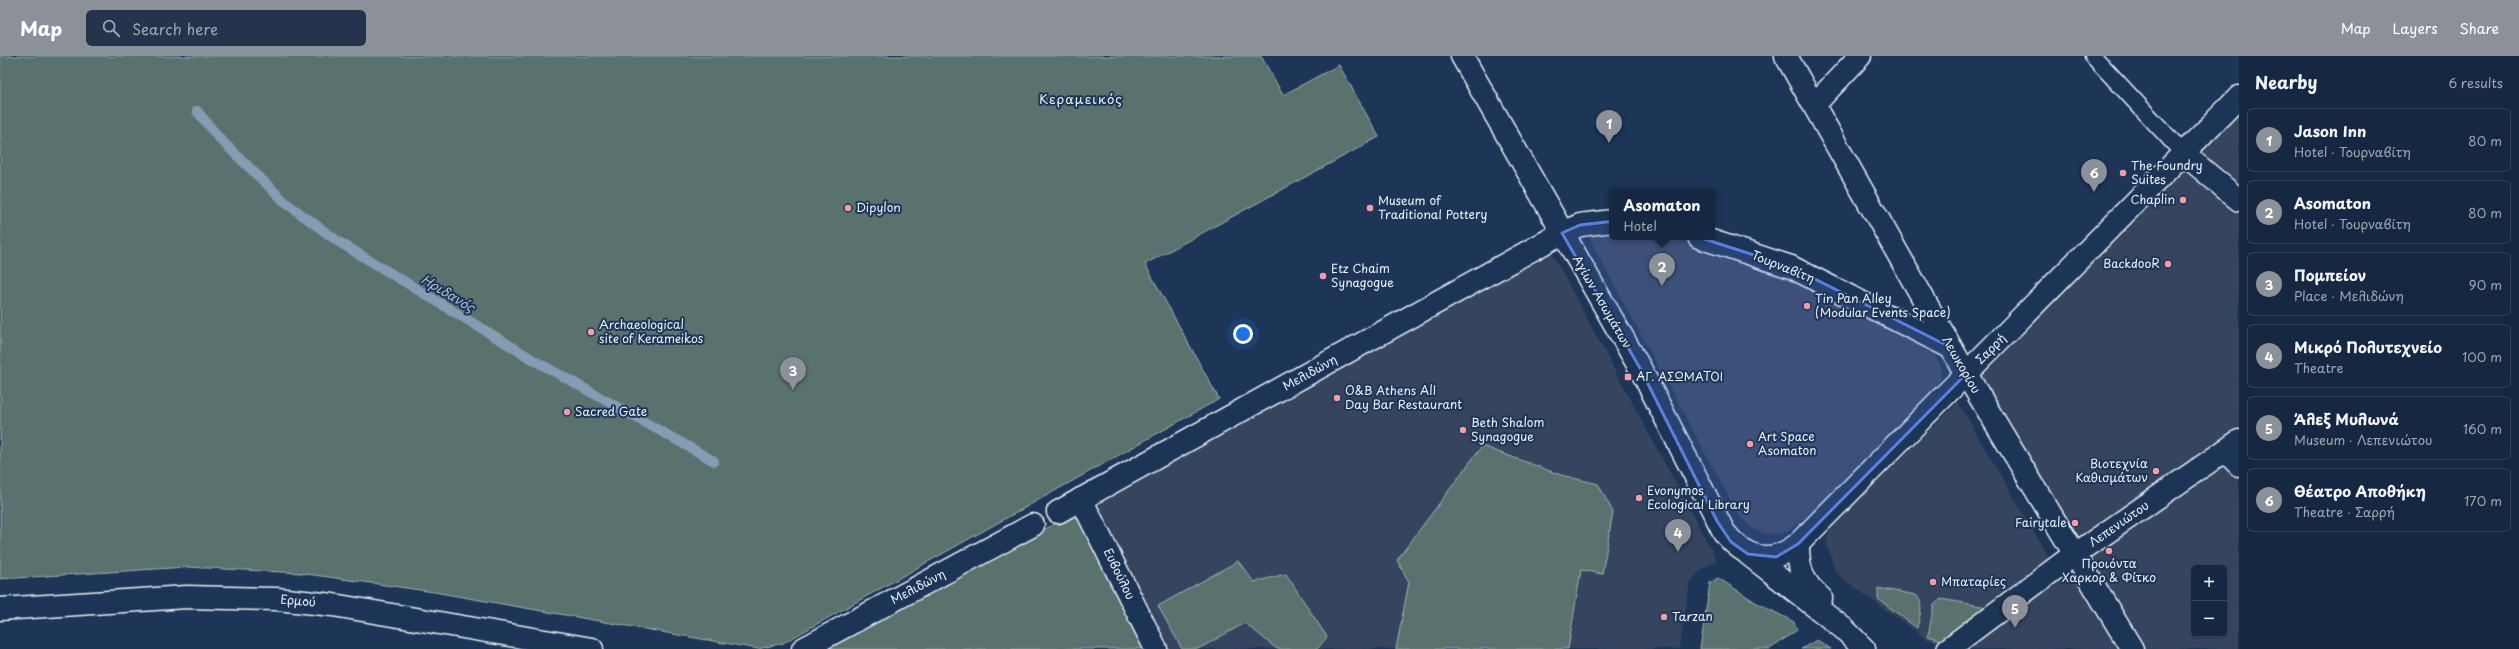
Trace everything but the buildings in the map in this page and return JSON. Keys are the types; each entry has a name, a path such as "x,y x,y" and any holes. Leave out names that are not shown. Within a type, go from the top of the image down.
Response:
{"street":[{"name":"Αγίων Ασωμάτων","path":"1462,56 1641,370 1717,521 1744,552 1844,629 1864,649"},
{"name":"Λεωκορίου","path":"1786,56 1815,104 1950,347 2132,649"},
{"path":"1815,104 1860,56"},
{"name":"Σαρρή","path":"1744,552 1776,557 1786,554 1798,544 2239,98"},
{"path":"2184,154 2239,200"},
{"path":"1562,233 1580,225 1609,221"},
{"name":"Μελιδώνη","path":"1058,512 1562,233"},
{"name":"Τουρναβίτη","path":"1708,240 1791,267 1950,347"},
{"name":"Λεπενιώτου","path":"1948,649 2075,554 2234,452"},
{"name":"Ευβούλου","path":"1081,499 1156,649"},
{"name":"Μελιδώνη","path":"803,649 1033,525"},
{"path":"1798,544 1799,569 1809,587 1864,632 1879,649"},
{"name":"Ερμού","path":"0,609 186,597 285,600 333,605 592,649"}],"lane":[{"path":"2093,56 2184,154"}],"highlighted area":[{"path":"1615,221 1698,237 1791,267 1950,347 1966,374 1798,544 1776,557 1748,554 1731,542 1717,521 1641,370 1562,233 1580,225"}],"shaded area":[{"path":"2239,110 2239,649 1957,649 2071,563 1972,411 1962,391"},
{"path":"1609,228 1609,240 1683,240 1744,255 1791,273 1934,354 1941,366 1941,383 1808,516 1786,532 1769,535 1752,529 1738,514 1595,250 1590,237"},
{"path":"1550,250 1717,560 1702,569 1690,583 1679,649 1158,649 1088,507"},
{"path":"1958,402 2057,571 1941,644 1926,639 1843,579 1835,571 1826,542 1831,527"}],"green space":[{"name":"Archaeological site of Kerameikos","path":"0,56 1261,56 1283,95 1339,65 1379,137 1145,264 1219,399 783,643 758,649 434,592 300,573 187,567 0,579"},
{"path":"1482,446 1561,475 1598,484 1613,512 1602,574 1581,570 1568,649 1396,649 1409,582 1397,560"},
{"path":"1075,513 1143,649 823,649"},
{"path":"1238,561 1254,582 1286,574 1327,637 1317,649 1277,649 1245,623 1198,649 1182,649 1158,606"},
{"path":"1718,578 1757,603 1794,622 1797,630 1770,649 1700,649 1710,583"},
{"path":"1878,588 1916,595 1919,598 1921,606 1917,628 1878,599"},
{"path":"1941,599 1992,608 1949,639 1941,640 1928,636 1934,605"},
{"path":"1817,640 1831,649 1801,649"}],"waterway":[{"name":"Ηριδανός","path":"197,111 219,138 286,203 339,242 537,362 714,461"}],"place":[{"name":"Jason Inn","path":"1609,143"},
{"name":"The Foundry Suites","path":"2123,173"},
{"name":"Θέατρο Αποθήκη","path":"2094,192"},
{"name":"Chaplin","path":"2183,200"},
{"name":"Dipylon","path":"848,208"},
{"name":"Museum of Traditional Pottery","path":"1370,208"},
{"name":"BackdooR","path":"2168,264"},
{"name":"Etz Chaim Synagogue","path":"1323,276"},
{"name":"Asomaton","path":"1662,286"},
{"name":"Tin Pan Alley (Modular Events Space)","path":"1807,306"},
{"name":"Archaeological site of Kerameikos","path":"591,332"},
{"name":"ΑΓ. ΑΣΩΜΑΤΟΙ","path":"1628,377"},
{"name":"Πομπείον","path":"793,390"},
{"name":"O&B Athens All Day Bar Restaurant","path":"1337,398"},
{"name":"Sacred Gate","path":"567,412"},
{"name":"Beth Shalom Synagogue","path":"1463,430"},
{"name":"Art Space Asomaton","path":"1750,444"},
{"name":"Βιοτεχνία Καθισμάτων","path":"2156,471"},
{"name":"Evonymos Ecological Library","path":"1639,498"},
{"name":"Fairytale","path":"2075,523"},
{"name":"Προιόντα Χαρκορ & Φίτκο","path":"2109,551"},
{"name":"Μικρό Πολυτεχνείο","path":"1678,552"},
{"name":"Μπαταρίες","path":"1933,582"},
{"name":"Tarzan","path":"1664,617"},
{"name":"Άλεξ Μυλωνά","path":"2015,628"}],"district":[{"name":"Κεραμεικός","path":"1081,99"}]}
